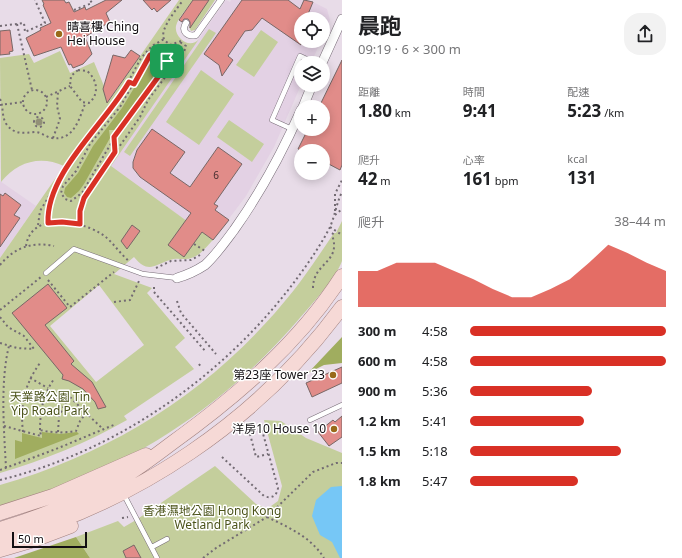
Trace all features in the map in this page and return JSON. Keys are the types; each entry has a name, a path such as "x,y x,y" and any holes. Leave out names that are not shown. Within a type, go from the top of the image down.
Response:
{"main road":[{"path":"0,540 57,515 89,495 127,476 211,415 254,378 298,333 319,308 342,276"},
{"path":"0,550 34,540 95,516 120,495 174,464 222,429 266,391 311,346 342,307"},
{"path":"0,513 53,496 172,443"},
{"path":"0,528 57,515 120,495"}],"street":[{"path":"186,23 184,29 187,34 193,36 198,33 221,0"},
{"path":"325,56 342,19"},
{"path":"178,278 187,275 205,264 230,236 259,194 284,149 294,125"}],"lane":[{"path":"292,129 272,120 294,70"},
{"path":"45,274 74,249 143,274 178,278"},
{"path":"310,420 342,405"},
{"path":"120,495 152,547 157,558"},
{"path":"152,547 167,539"}],"path":[{"path":"0,26 24,22 25,32 45,23 35,0"},
{"path":"74,10 92,3 90,0"},
{"path":"183,0 168,22 163,33 164,39 170,45 180,42 187,34"},
{"path":"17,24 32,90"},
{"path":"38,226 40,210 63,172 129,82 142,58 152,46 164,39"},
{"path":"80,224 80,211 85,195 140,117 148,100 184,52 186,46 180,42"},
{"path":"157,52 164,54 167,61 165,68 114,137 82,193 75,200 68,201 62,197 61,190 76,171 90,144 120,107 150,55 157,52"},
{"path":"0,99 4,119 13,130 26,134 39,133 53,138 67,135 74,129 85,104 92,101 96,92 96,82 91,74 83,70 74,72 71,76 70,86 85,104"},
{"path":"129,82 134,84"},
{"path":"46,97 70,86"},
{"path":"32,90 41,91 46,97 46,106 37,114 33,114 26,110 23,102 25,94 32,90"},
{"path":"53,138 60,119 57,106 58,92"},
{"path":"1,105 23,102"},
{"path":"37,114 38,117 44,121 40,127 39,133"},
{"path":"38,117 34,121 34,124 35,126 40,127"},
{"path":"114,137 115,152"},
{"path":"335,216 335,194 342,180"},
{"path":"48,223 49,202 55,187"},
{"path":"0,480 50,465 97,445 144,419 188,388 227,356 260,323 295,281 330,228 342,192"},
{"path":"335,216 342,209"},
{"path":"26,246 31,232 38,226 48,223 62,222 80,224 100,233 109,240 128,261 132,263"},
{"path":"330,228 342,235"},
{"path":"313,288 314,278 317,273 329,264 335,256 337,246 332,235 335,230"},
{"path":"0,266 12,253 26,246 40,244 54,246"},
{"path":"194,244 204,251"},
{"path":"155,268 175,260 191,260 199,256 210,246"},
{"path":"0,310 45,274 71,308 113,271 115,272"},
{"path":"114,302 130,300 139,281"},
{"path":"154,286 154,292 206,352"},
{"path":"177,301 181,314 216,354"},
{"path":"0,317 8,327 24,336 34,349 9,346 0,342"},
{"path":"6,468 2,381 5,359 9,346"},
{"path":"23,432 23,400 30,378 40,363"},
{"path":"198,364 201,367"},
{"path":"30,378 49,388"},
{"path":"4,426 41,436 41,410 46,394 54,379"},
{"path":"46,394 65,402"},
{"path":"58,432 59,416 69,396 104,430"},
{"path":"40,430 58,432 76,430 86,413"},
{"path":"0,470 116,424"},
{"path":"222,457 264,496 270,498 276,494 278,488 262,430"},
{"path":"250,434 256,457 268,454"},
{"path":"203,558 216,548 267,518 313,472 336,463 342,463"},
{"path":"267,518 295,531 319,550 324,558"}],"shaded area":[{"path":"226,0 230,2 231,0 309,0 327,9 328,12 294,12 294,48 318,48 314,56 294,56 294,92 298,92 274,147 246,196 213,240 110,166"},
{"path":"0,181 36,206 0,258"}],"green space":[{"name":"天業路公園 Tin Yip Road Park","path":"179,0 193,0 179,20 176,30 177,35 187,43 195,42 199,39 111,166 213,240 201,252 190,259 172,259 155,266 147,267 134,257 114,274 152,288 147,293 185,338 175,347 194,369 124,416 127,420 65,450 0,473 0,258 64,166 46,161 30,162 14,170 1,182 0,58 29,54 34,63 60,51 70,73 94,62 104,86 104,93 109,101","holes":["99,285 144,345 96,382 50,326"]},
{"path":"209,0 215,0 195,30 191,31 189,27"},
{"path":"209,29 216,33 130,156 124,152"},
{"path":"261,30 278,42 254,77 236,65"},
{"path":"160,55 164,61 163,66 115,130 109,130 110,138 79,191 71,198 67,197 64,193 65,188 78,173 93,146 122,108 149,63 155,56"},
{"path":"201,70 234,94 199,145 166,122"},
{"path":"229,120 264,144 252,162 217,137"},
{"path":"342,221 342,261 329,283 275,346 222,394 165,436 134,454 69,484 0,506 0,485 43,471 85,454 125,434 162,411 198,385 232,357 264,325 294,290 334,233 336,233"},
{"path":"342,337 342,363 324,365 308,373"},
{"name":"香港濕地公園 Hong Kong Wetland Park","path":"264,420 281,421 306,438 342,453 342,558 90,558 76,537 118,521 124,527 215,466 256,504 267,509 278,501 282,486"},
{"path":"42,432 60,434 77,432 79,434 15,459 15,440 22,442 22,433 42,438"},
{"path":"76,537 90,558 14,558"}],"water":[{"path":"342,486 342,558 340,558 332,542 320,535 312,516 316,500 331,487"}],"building":[{"name":"晴喜樓 Ching Hei House","path":"42,0 64,0 66,3 69,2 74,12 85,7 86,10 106,0 122,0 106,13 110,22 85,37 92,54 83,64 73,68 71,64 69,65 61,47 34,56 26,38 41,30 40,28 51,23"},
{"path":"143,0 171,0 157,12 154,8 152,10"},
{"path":"193,0 209,0 190,28 190,22 188,19 184,19 182,22 179,20"},
{"path":"242,0 288,0 300,9 304,0 313,2 309,12 294,12 294,40 262,18 252,30 245,31 228,56 233,60 222,76 219,65 204,54"},
{"path":"10,30 13,51 9,52 10,54 0,55 0,31"},
{"path":"131,50 140,56 107,103 103,89 113,55 125,58"},
{"path":"342,60 342,165 340,170 330,165 330,144 300,144 304,136 330,136 330,100 322,100 326,92 330,92 330,85"},
{"path":"152,129 185,152 170,173 190,187 218,147 242,164 214,204 218,206 215,210 229,220 213,240 202,232 184,257 168,245 191,213 140,177 133,168 133,162 137,150"},
{"path":"5,193 21,205 14,215 20,218 0,247 0,194 3,196"},
{"path":"132,225 140,231 127,249 121,241"},
{"path":"48,284 67,308 45,325 74,361 71,364 92,382 106,407 98,409 95,402 83,389 69,381 62,379 63,375 12,313"},
{"name":"第23座 Tower 23","path":"342,367 342,383 312,397 306,383"},
{"path":"342,416 342,437 329,446 318,432 333,420 335,422"},
{"path":"134,545 141,558 126,558 123,551"}],"place":[{"name":"晴喜樓 Ching Hei House","path":"59,34"},
{"name":"第23座 Tower 23","path":"333,375"},
{"name":"洋房10 House 10","path":"334,429"}],"route":[{"path":"161,52 166,57 167,61 165,68 148,88 114,137 115,152 84,198 80,211 80,224 62,222 48,223 47,216 49,202 63,172 126,86 129,82 134,84 146,61 153,53 161,52"}]}
